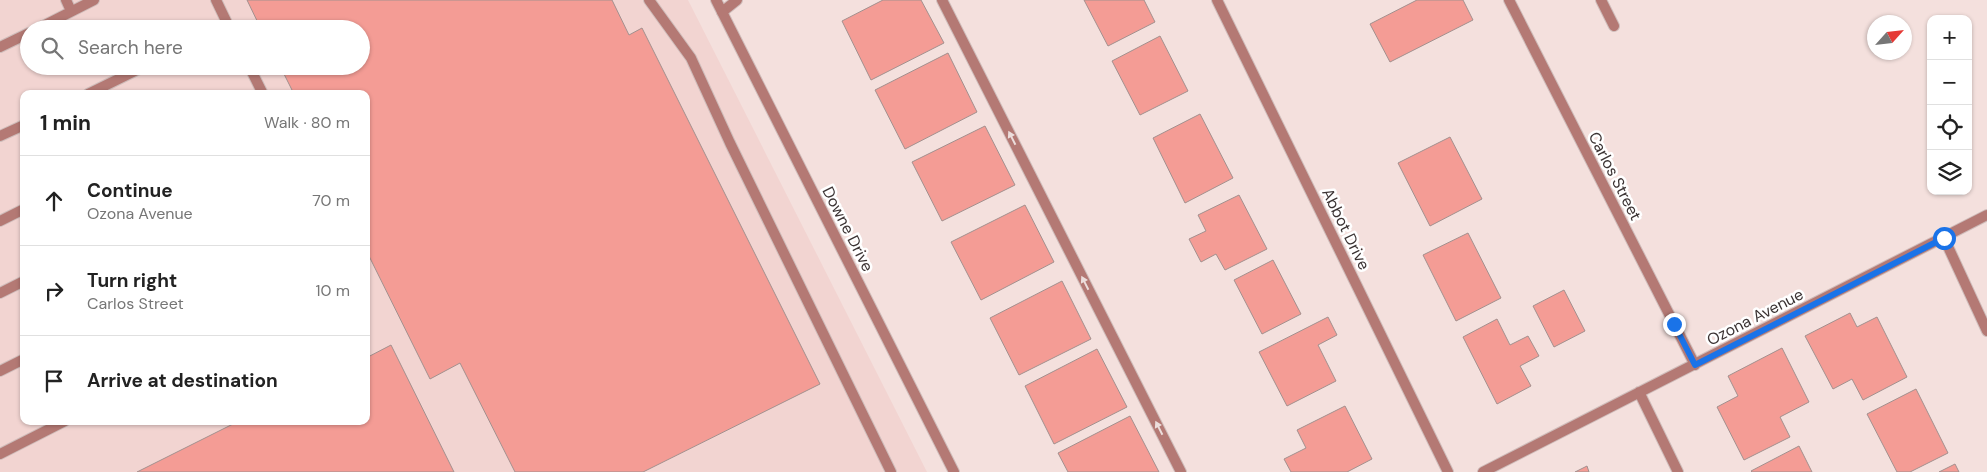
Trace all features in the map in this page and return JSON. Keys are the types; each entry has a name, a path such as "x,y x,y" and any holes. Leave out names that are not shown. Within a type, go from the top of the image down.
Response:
{"street":[{"path":"66,0 71,11"},
{"path":"54,20 94,0"},
{"path":"216,0 224,20"},
{"path":"649,0 691,58 730,144 891,472"},
{"name":"Downe Drive","path":"716,0 954,472"},
{"path":"722,12 736,0"},
{"path":"942,0 1181,472"},
{"name":"Abbot Drive","path":"1216,0 1448,472"},
{"name":"Carlos Street","path":"1509,0 1695,365"},
{"path":"1601,0 1614,26"},
{"path":"0,47 20,37"},
{"path":"96,90 127,75"},
{"path":"253,75 259,90"},
{"path":"0,136 20,127"},
{"path":"0,221 20,211"},
{"name":"Ozona Avenue","path":"1483,472 1987,216"},
{"path":"1944,238 1987,331"},
{"path":"0,293 20,283"},
{"path":"0,371 20,361"},
{"path":"1639,392 1678,472"},
{"path":"0,454 57,425"}],"shaded area":[{"path":"0,0 688,0 927,472 0,472"}],"building":[{"path":"247,0 612,0 629,35 642,28 820,384 643,472 515,472 460,363 430,379 370,258 370,90 292,90 284,75 370,75 370,20 257,20"},
{"path":"883,0 921,0 944,43 871,80 842,21"},
{"path":"1084,0 1144,0 1155,22 1108,46"},
{"path":"1417,0 1463,0 1473,20 1390,62 1370,24"},
{"path":"1160,36 1188,91 1140,115 1112,61"},
{"path":"948,53 977,112 905,149 875,90"},
{"path":"1200,114 1233,178 1185,203 1153,138"},
{"path":"985,126 1015,185 942,221 912,162"},
{"path":"1450,137 1482,199 1430,226 1398,163"},
{"path":"1239,195 1267,249 1225,270 1216,254 1201,262 1189,239 1206,231 1198,215"},
{"path":"1025,205 1054,262 981,300 951,242"},
{"path":"1468,233 1501,298 1456,321 1423,255"},
{"path":"1273,260 1301,314 1262,334 1234,280"},
{"path":"1062,281 1091,339 1019,375 990,318"},
{"path":"1564,290 1585,331 1554,347 1533,306"},
{"path":"1850,313 1857,327 1877,317 1907,377 1863,400 1852,379 1833,389 1805,336"},
{"path":"1328,317 1337,335 1318,345 1336,381 1287,406 1259,352"},
{"path":"1497,319 1510,345 1528,336 1539,356 1520,366 1531,386 1497,404 1463,337"},
{"path":"391,345 454,472 137,472 231,425 370,425 370,356"},
{"path":"1782,348 1809,402 1780,417 1790,437 1744,460 1717,407 1738,396 1728,376"},
{"path":"1097,349 1127,407 1054,444 1025,386"},
{"path":"1916,389 1948,453 1910,472 1897,472 1867,414"},
{"path":"1345,406 1372,459 1347,472 1291,472 1284,459 1306,448 1297,430"},
{"path":"1130,416 1159,472 1068,472 1058,453"},
{"path":"1799,446 1812,472 1751,471"},
{"path":"1955,464 1959,472 1939,472"},
{"path":"1587,466 1589,472 1575,472"}],"route":[{"path":"1674,324 1695,365 1944,238"}]}
